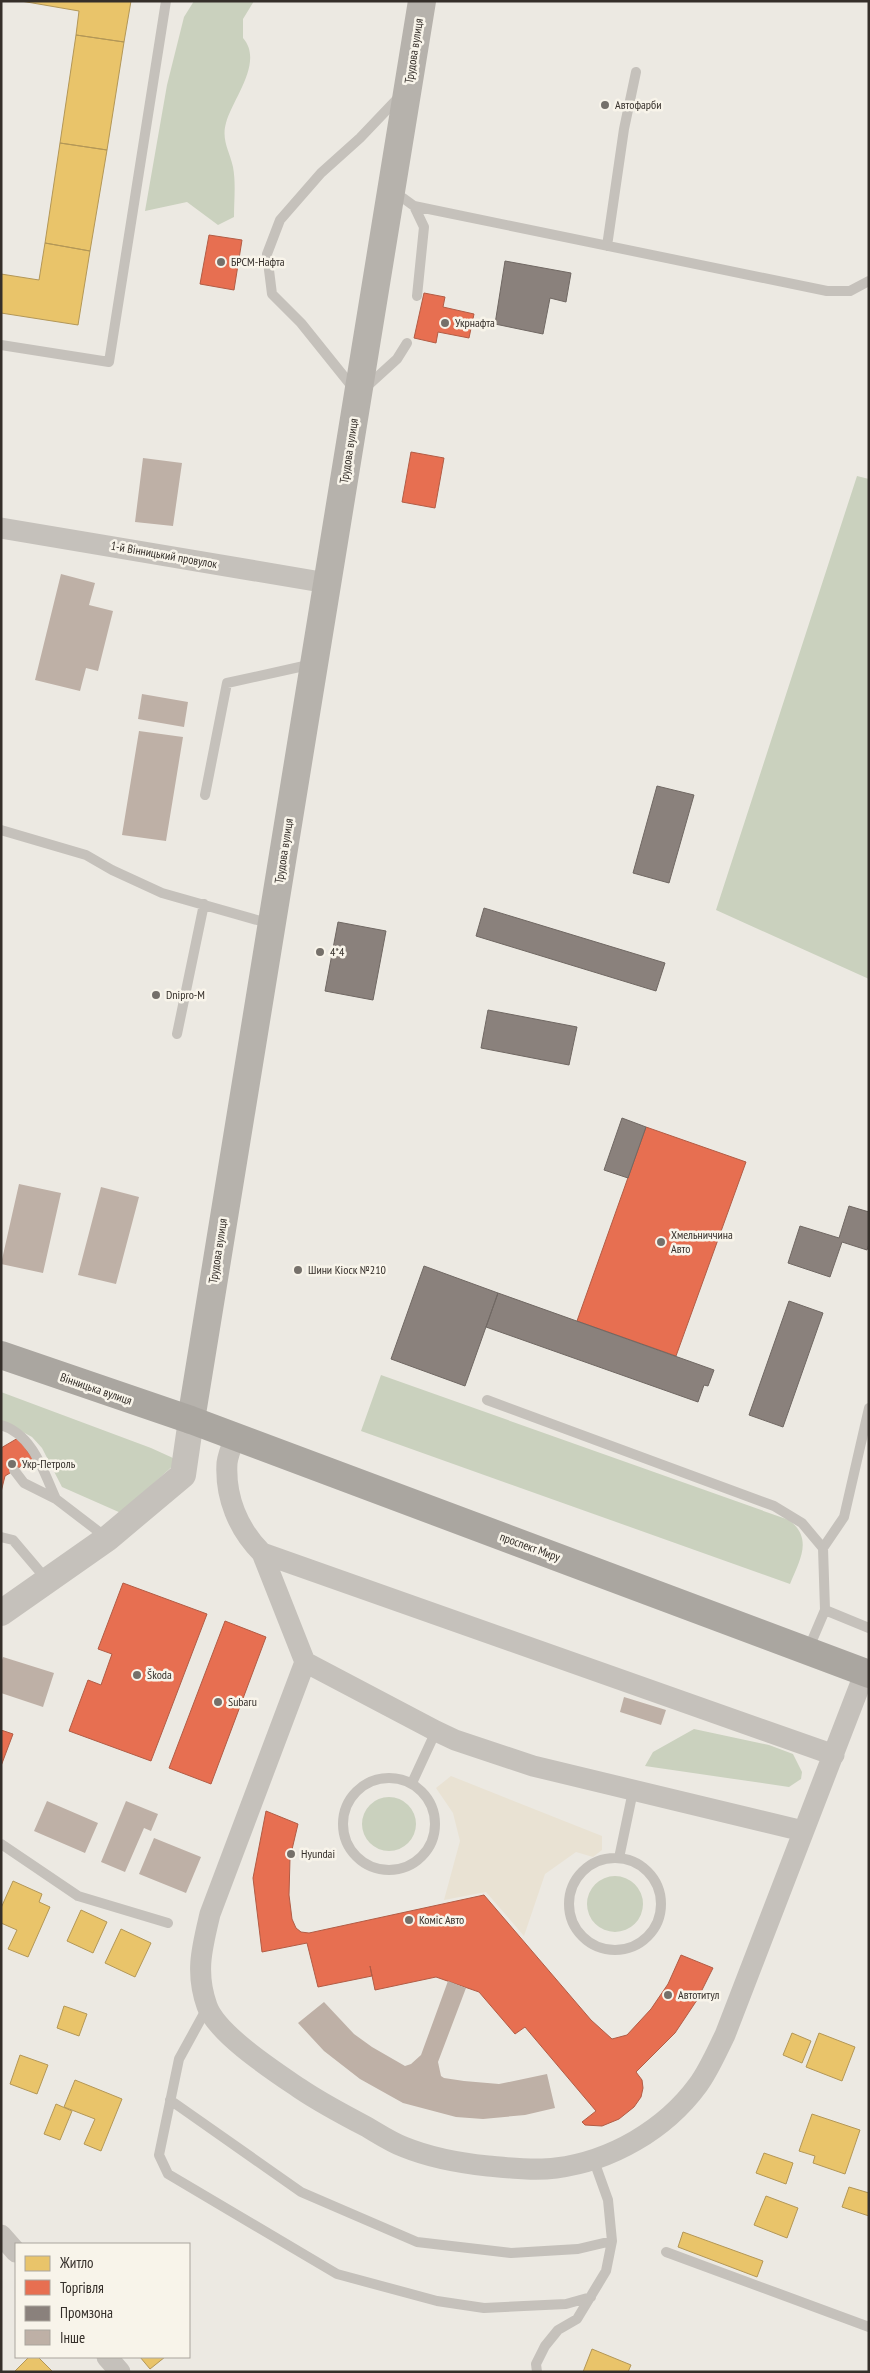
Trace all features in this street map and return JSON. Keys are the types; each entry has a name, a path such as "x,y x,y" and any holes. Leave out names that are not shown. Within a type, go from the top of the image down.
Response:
{"main road":[{"name":"Трудова вулиця","path":"191,1420 358,394 402,202 408,87 422,1"},
{"name":"Вінницька вулиця","path":"1,1355 191,1420"},
{"name":"проспект Миру","path":"191,1420 867,1673"}],"street":[{"name":"1-й Вінницький провулок","path":"1,528 328,583"},
{"name":"Трудова вулиця","path":"1,1613 108,1538 183,1475 191,1420"},
{"path":"235,1437 227,1462 230,1505 256,1547 305,1662 455,1740 533,1766 803,1830"},
{"path":"256,1547 834,1755"},
{"path":"305,1662 210,1914 199,1974 207,2008 218,2025 266,2066 317,2100 403,2147 456,2163 514,2169 554,2169 594,2161 616,2152 646,2134 670,2115 698,2085 725,2035 803,1830 867,1673"},
{"path":"1,2235 15,2251"},
{"path":"108,2358 120,2372"}],"lane":[{"path":"1,345 109,362 166,1"},
{"path":"607,246 624,129 636,72"},
{"path":"407,343 397,359 358,394 301,323 272,294 267,254 280,220 321,173 360,138 408,87"},
{"path":"402,202 827,291 850,291 869,281"},
{"path":"402,202 424,228 417,296"},
{"path":"206,795 227,683 314,664"},
{"path":"1,830 86,855 112,870 162,892 272,924"},
{"path":"177,1034 204,904"},
{"path":"487,1400 774,1506 802,1523 823,1548"},
{"path":"808,1651 825,1610 823,1548 844,1517 869,1408"},
{"path":"1,1425 7,1427 33,1449 56,1499"},
{"path":"14,1470 24,1483 56,1499 108,1538"},
{"path":"1,1529 48,1580"},
{"path":"1,1537 12,1540"},
{"path":"825,1610 869,1628"},
{"path":"412,1783 436,1730"},
{"path":"392,1778 412,1783 427,1797 435,1816 434,1837 424,1856 407,1868 386,1871 366,1865 350,1851 343,1832 344,1811 354,1793 371,1781 392,1778"},
{"path":"620,1858 633,1791"},
{"path":"1,1844 78,1896 168,1923"},
{"path":"620,1858 637,1863 651,1875 660,1891 661,1909 656,1927 644,1941 628,1949 610,1951 592,1946 578,1934 570,1918 568,1900 573,1882 585,1868 601,1860 620,1858"},
{"path":"207,2008 178,2059 159,2155 168,2174 337,2274 436,2301 484,2308 566,2304 591,2297"},
{"path":"170,2100 302,2192 417,2242 511,2253 578,2249 612,2241"},
{"path":"536,2372 536,2364 545,2346 558,2330 577,2318 606,2271 612,2241 608,2200 594,2161"},
{"path":"666,2252 869,2327"}],"green space":[{"path":"194,1 254,1 243,19 243,38 249,48 249,69 225,129 225,140 234,173 234,217 218,225 187,202 145,211 167,85 184,17"},
{"path":"857,476 869,479 869,979 716,910"},
{"path":"381,1375 789,1520 797,1527 803,1543 800,1559 790,1584 361,1431"},
{"path":"1,1392 151,1448 173,1458 176,1463 121,1513 62,1487 42,1448 32,1437 1,1420"},
{"path":"694,1729 769,1745 793,1754 802,1772 801,1779 789,1787 645,1766 653,1752"},
{"path":"384,1797 394,1797 404,1801 412,1809 416,1824 412,1839 404,1847 394,1851 384,1851 374,1847 366,1839 362,1829 362,1819 366,1809 374,1801"},
{"path":"615,1876 626,1878 635,1884 641,1893 643,1904 641,1915 635,1924 626,1930 615,1932 604,1930 595,1924 589,1915 587,1904 589,1893 595,1884 604,1878"}],"shaded area":[{"path":"451,1776 602,1836 602,1850 593,1857 576,1852 545,1874 524,1936 486,1892 444,1900 460,1841 453,1813 436,1788"}],"building: Житло":[{"path":"21,1 131,1 124,42 76,35 79,11"},
{"path":"76,35 124,42 107,150 60,143"},
{"path":"60,143 107,150 90,251 45,243"},
{"path":"45,243 90,251 78,325 1,313 1,274 39,280"},
{"path":"13,1881 42,1894 39,1902 50,1907 28,1957 8,1949 17,1930 1,1923 1,1908"},
{"path":"81,1910 107,1922 93,1953 67,1941"},
{"path":"121,1929 151,1943 135,1977 105,1963"},
{"path":"64,2006 87,2014 79,2036 57,2028"},
{"path":"792,2033 811,2041 802,2063 783,2055"},
{"path":"819,2033 855,2047 842,2081 806,2067"},
{"path":"20,2055 48,2065 37,2094 10,2084"},
{"path":"75,2080 122,2099 101,2151 84,2144 95,2119 64,2107"},
{"path":"56,2104 72,2111 60,2140 44,2134"},
{"path":"812,2114 860,2130 845,2174 813,2163 815,2156 799,2151"},
{"path":"764,2153 793,2163 786,2184 756,2173"},
{"path":"849,2187 869,2193 869,2216 842,2207"},
{"path":"766,2196 798,2208 787,2238 754,2225"},
{"path":"683,2232 763,2261 757,2277 678,2247"},
{"path":"592,2349 631,2365 628,2372 583,2372"},
{"path":"28,2358 39,2358 53,2372 14,2372"},
{"path":"141,2358 164,2358 150,2369"}],"building: Торгівля":[{"name":"БРСМ-Нафта","path":"209,235 242,240 234,290 200,284"},
{"name":"Укрнафта","path":"424,293 445,297 443,307 474,314 469,338 438,332 436,343 414,338"},
{"path":"411,452 444,458 435,508 402,502"},
{"path":"646,1127 746,1162 676,1356 577,1321"},
{"name":"Укр-Петроль","path":"18,1438 33,1459 5,1476 1,1492 1,1448"},
{"path":"123,1583 207,1614 151,1761 69,1731 88,1680 101,1685 112,1654 98,1649"},
{"path":"225,1621 266,1637 211,1784 169,1768"},
{"path":"1,1730 13,1734 1,1766"},
{"path":"266,1811 298,1824 290,1858 289,1895 292,1919 296,1928 301,1932 309,1933 484,1895 591,2020 612,2039 627,2035 651,2009 668,1984 681,1955 713,1968 697,2000 675,2033 636,2072 642,2080 643,2088 641,2097 634,2107 619,2119 602,2126 585,2125 582,2122 596,2111 525,2027 515,2034 479,1992 436,1977 375,1990 370,1966 372,1976 318,1987 307,1943 262,1952 253,1878"}],"building: Промзона":[{"path":"505,261 571,273 566,302 550,298 543,334 495,324"},
{"path":"657,786 694,795 669,883 633,873"},
{"path":"484,908 665,963 656,991 476,936"},
{"path":"338,922 386,931 373,1000 325,991"},
{"path":"488,1010 577,1027 569,1065 481,1048"},
{"path":"622,1118 646,1127 628,1178 604,1170"},
{"path":"849,1206 869,1212 869,1244 867,1250 842,1242 830,1277 788,1263 800,1226 839,1238"},
{"path":"424,1266 498,1293 465,1386 391,1359"},
{"path":"498,1293 714,1370 708,1386 704,1385 698,1402 486,1327"},
{"path":"789,1301 823,1313 783,1427 749,1415"}],"building: Інше":[{"path":"143,458 182,463 173,526 135,522"},
{"path":"61,574 95,583 89,605 113,611 98,671 86,668 80,691 35,680"},
{"path":"142,694 188,702 184,727 138,719"},
{"path":"139,731 183,737 166,841 122,835"},
{"path":"19,1184 61,1193 43,1273 1,1264"},
{"path":"101,1187 139,1197 116,1284 78,1275"},
{"path":"3,1657 54,1673 43,1707 1,1693 1,1663"},
{"path":"624,1697 666,1710 661,1725 620,1712"},
{"path":"47,1801 98,1823 85,1853 34,1831"},
{"path":"126,1801 158,1814 151,1831 144,1828 125,1872 101,1862"},
{"path":"154,1838 201,1857 186,1893 139,1874"},
{"path":"448,1981 466,1988 438,2062 441,2076 464,2081 499,2084 547,2074 555,2108 525,2115 483,2119 456,2117 403,2103 360,2079 324,2051 298,2023 324,2002 354,2034 405,2066 411,2064 421,2055"}],"place":[{"name":"Автофарби","path":"605,105"},
{"name":"БРСМ-Нафта","path":"221,262"},
{"name":"Укрнафта","path":"445,323"},
{"name":"4*4","path":"320,952"},
{"name":"Dnipro-M","path":"156,995"},
{"name":"Хмельниччина Авто","path":"661,1242"},
{"name":"Шини Кіоск №210","path":"298,1270"},
{"name":"Укр-Петроль","path":"12,1464"},
{"name":"Škoda","path":"137,1675"},
{"name":"Subaru","path":"218,1702"},
{"name":"Hyundai","path":"291,1854"},
{"name":"Коміс Авто","path":"409,1920"},
{"name":"Автотитул","path":"668,1995"}]}
